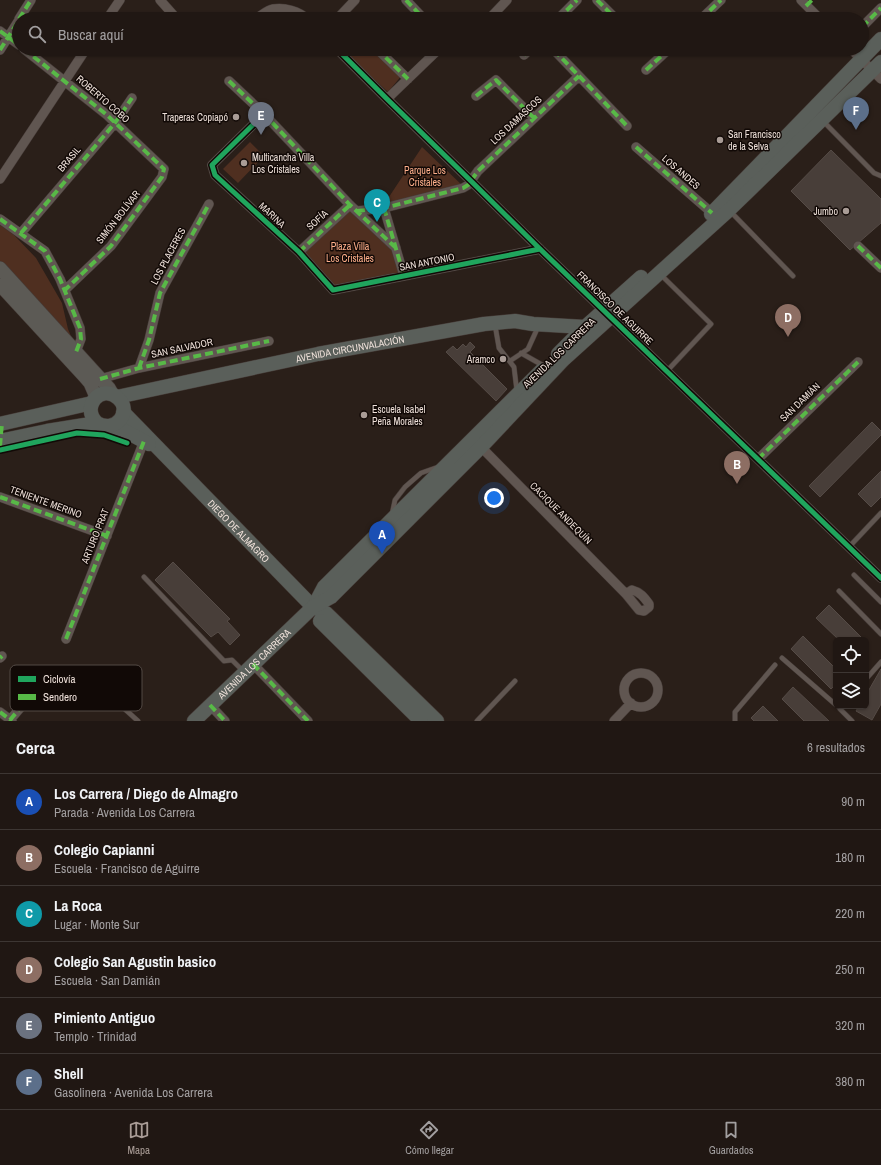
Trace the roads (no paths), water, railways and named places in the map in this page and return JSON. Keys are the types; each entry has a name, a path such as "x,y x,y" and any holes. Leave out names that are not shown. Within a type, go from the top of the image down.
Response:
{"main road":[{"name":"AVENIDA LOS CARRERA","path":"869,51 881,39"},
{"name":"AVENIDA LOS CARRERA","path":"313,606 331,597 481,447 607,314 712,213 864,56"},
{"name":"AVENIDA LOS CARRERA","path":"194,721 313,606 324,587 585,326 607,314 659,273 729,210 821,120 878,71"},
{"path":"0,268 122,404 123,412 122,416 114,425 47,431 0,443"},
{"path":"0,285 90,383 94,400 91,412 94,420 101,425"},
{"name":"AVENIDA CIRCUNVALACIÓN","path":"1,424 94,400 104,394 115,396 318,354 484,324 515,321 539,324 585,326"},
{"name":"DIEGO DE ALMAGRO","path":"123,412 313,606 326,613 437,721"},
{"name":"DIEGO DE ALMAGRO","path":"101,425 123,430 166,455"},
{"name":"DIEGO DE ALMAGRO","path":"313,606 319,620 421,721"}],"street":[{"path":"23,12 31,0"},
{"path":"112,12 120,0"},
{"path":"160,0 171,12"},
{"path":"346,12 355,0"},
{"path":"406,0 417,12"},
{"path":"496,12 507,0"},
{"path":"565,12 577,0"},
{"path":"597,0 609,12"},
{"path":"708,12 721,0"},
{"path":"806,2 814,12"},
{"path":"869,20 881,8"},
{"path":"267,12 272,9 287,9 294,12"},
{"path":"0,50 12,30"},
{"path":"0,31 12,40"},
{"name":"ROBERTO COBO","path":"33,56 115,123 164,169"},
{"path":"0,179 81,56"},
{"name":"FRANCISCO DE AGUIRRE","path":"344,56 540,249 881,578"},
{"path":"384,56 408,79"},
{"path":"387,99 432,56"},
{"path":"560,56 627,126"},
{"path":"646,70 661,56"},
{"path":"858,56 878,71"},
{"name":"LOS DAMASCOS","path":"471,181 478,171 579,76"},
{"path":"476,96 496,80 534,118"},
{"path":"229,81 264,114 354,208 396,248"},
{"name":"BRASIL","path":"21,233 115,123 132,98"},
{"name":"MARINA","path":"264,114 212,165 215,175 298,252 322,278"},
{"name":"LOS ANDES","path":"636,147 712,213"},
{"name":"SIMÓN BOLÍVAR","path":"65,290 111,246 162,177 164,169"},
{"path":"354,208 384,208 464,188 471,181"},
{"name":"LOS PLACERES","path":"139,368 149,340 160,293 209,204"},
{"name":"SOFÍA","path":"298,252 354,208"},
{"path":"384,208 404,276"},
{"path":"0,219 45,250 60,278 80,328 81,340 76,352"},
{"path":"858,246 881,268"},
{"name":"SAN ANTONIO","path":"322,278 333,290 540,249"},
{"name":"SAN SALVADOR","path":"100,379 139,368 269,341"},
{"name":"SAN DAMIÁN","path":"758,459 858,362"},
{"path":"0,443 1,424"},
{"name":"ARTURO PRAT","path":"66,639 144,441"},
{"name":"CACIQUE ANDEQUÍN","path":"481,447 626,594"},
{"name":"TENIENTE MERINO","path":"0,497 107,536"},
{"path":"249,668 308,721"},
{"path":"614,721 630,703"},
{"path":"210,705 226,721"},
{"path":"0,712 11,720 18,711"}],"lane":[{"path":"821,120 874,173 881,176"},
{"path":"729,210 793,276"},
{"path":"659,273 711,324 668,371"},
{"path":"494,323 499,348 514,367 517,394"},
{"path":"510,361 528,349 539,324"},
{"path":"521,353 545,367"},
{"path":"849,547 881,513"},
{"path":"854,575 881,602"},
{"path":"144,577 224,661 232,660 249,668"},
{"path":"839,591 881,634"},
{"path":"782,658 833,702"},
{"path":"869,676 881,662"},
{"path":"735,721 735,712 775,666"},
{"path":"477,721 515,681"},
{"path":"841,709 852,721"},
{"path":"127,711 138,721"}],"place":[{"name":"Traperas Copiapó","path":"236,117"},
{"name":"Shell","path":"856,130"},
{"name":"Pimiento Antiguo","path":"261,135"},
{"name":"San Francisco de la Selva","path":"720,140"},
{"name":"Multicancha Villa Los Cristales","path":"244,163"},
{"name":"Jumbo","path":"846,211"},
{"name":"La Roca","path":"377,222"},
{"name":"Colegio San Agustin basico","path":"788,337"},
{"name":"Aramco","path":"503,359"},
{"name":"Escuela Isabel Peña Morales","path":"364,415"},
{"name":"Colegio Capianni","path":"737,484"},
{"name":"Los Carrera / Diego de Almagro","path":"382,554"}],"park label":[{"name":"Parque Los Cristales","path":"425,176"},
{"name":"Plaza Villa Los Cristales","path":"350,252"}]}
